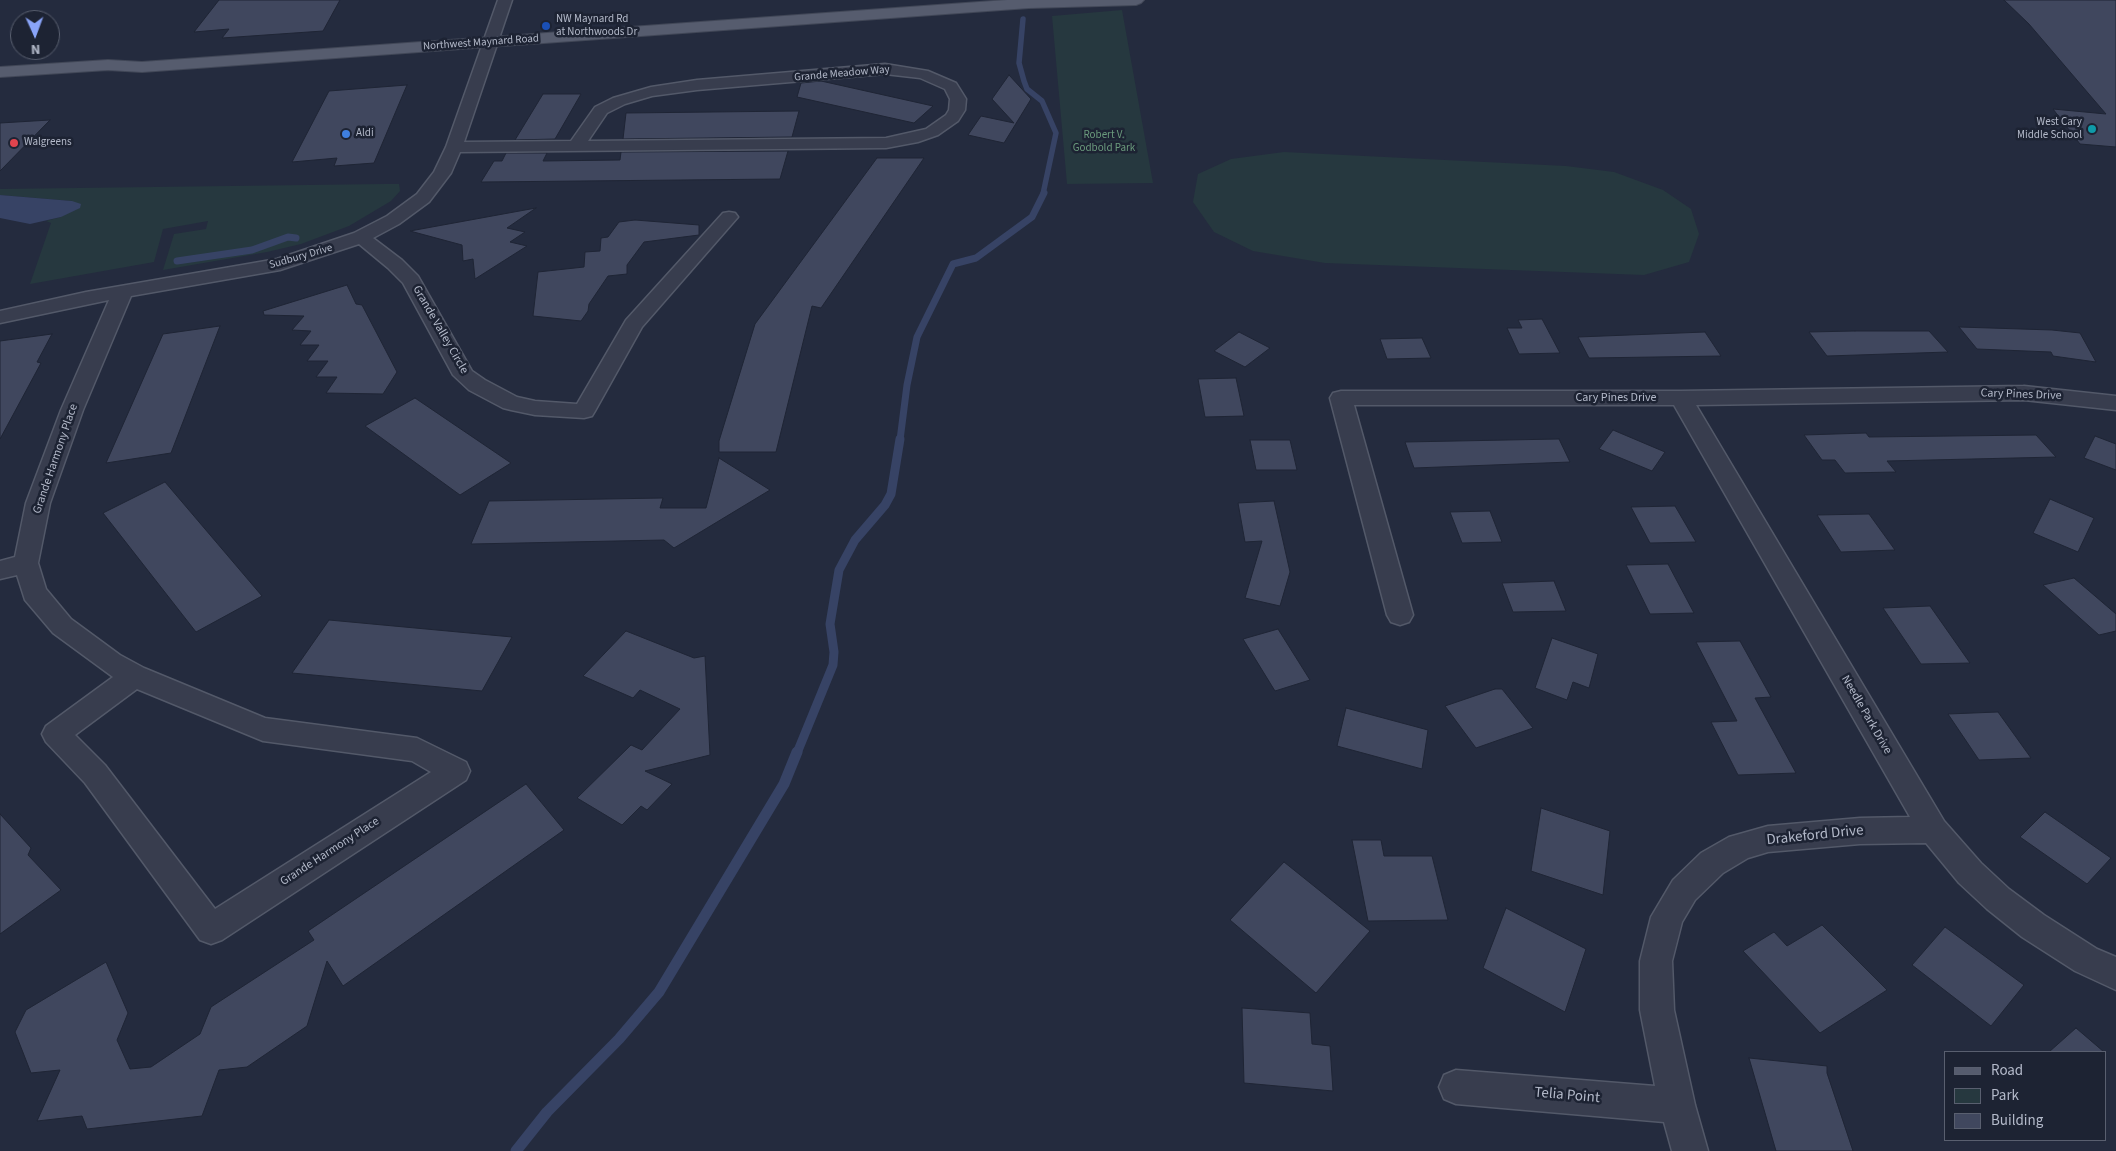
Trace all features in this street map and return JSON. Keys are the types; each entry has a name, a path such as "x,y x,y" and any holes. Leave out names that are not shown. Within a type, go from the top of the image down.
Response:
{"main road":[{"name":"Northwest Maynard Road","path":"1029,3 1049,0"},
{"name":"Northwest Maynard Road","path":"0,72 108,64 142,66 490,43 1029,3 1136,0"},
{"name":"Northwest Maynard Road","path":"0,85 93,78 142,66"}],"street":[{"name":"Sudbury Drive","path":"0,316 123,291 280,264 312,256 361,237 393,220 423,198 436,183 454,147 505,0"},
{"name":"Grande Meadow Way","path":"454,147 576,146 886,143 918,137 944,126 957,110 958,99 951,86 942,81 923,74 899,70 874,70 768,80 697,84 651,92 609,105 594,117 576,146"},
{"name":"Grande Valley Circle","path":"361,237 395,264 411,280 464,375 477,385 511,403 535,408 584,411 633,324 729,217"},
{"name":"Grande Harmony Place","path":"123,291 72,410 38,503 26,563 34,594 62,626 111,662 134,676 263,729 417,750 456,771 211,929 95,774 56,734 134,676"},
{"name":"Cary Pines Drive","path":"1400,615 1341,398 1681,398 2024,393 2116,403"},
{"name":"Needle Park Drive","path":"1681,398 1933,830 1970,873 1998,899 2048,936 2086,960 2116,974"},
{"path":"0,570 26,563"},
{"name":"Drakeford Drive","path":"1690,1151 1677,1105 1656,1010 1656,961 1667,917 1684,890 1712,863 1740,848 1768,839 1860,831 1933,830"},
{"name":"Telia Point","path":"1456,1087 1677,1105"}],"green space":[{"name":"Robert V. Godbold Park","path":"1122,10 1153,183 1067,184 1052,16"},
{"path":"1284,152 1566,166 1614,172 1663,190 1691,209 1699,234 1689,262 1644,275 1325,263 1253,251 1214,232 1193,202 1198,174 1231,159"},
{"path":"399,184 400,191 391,201 349,226 301,244 267,252 163,270 174,234 206,229 208,221 163,229 154,262 30,284 51,223 46,221 61,217 72,201 0,195 0,189"}],"water":[{"path":"0,195 72,201 81,204 80,208 61,217 30,224 0,218"}],"building":[{"path":"219,0 340,0 323,31 222,38 229,29 194,32"},
{"path":"2004,0 2116,0 2116,147 2080,144 2053,109 2106,114 2029,24"},
{"path":"1009,75 1031,99 1004,143 968,135 981,116 1014,123 992,99"},
{"path":"821,81 933,106 914,123 797,97 801,83"},
{"name":"Aldi","path":"407,85 374,163 334,166 337,158 292,162 329,91"},
{"path":"543,94 581,94 555,139 515,140"},
{"path":"799,111 792,137 623,139 626,113"},
{"name":"Walgreens","path":"50,120 0,171 0,123"},
{"path":"788,151 780,179 481,182 494,161 502,161 506,153 547,153 543,161 620,160 621,152"},
{"path":"877,158 924,158 821,308 812,306 776,452 719,452 719,441 755,324"},
{"path":"536,208 507,228 525,232 510,242 527,246 475,279 473,259 463,261 462,245 410,231"},
{"path":"635,220 699,225 699,235 644,242 627,265 627,274 608,276 589,304 588,311 581,321 533,316 538,272 584,267 585,252 600,251 601,238 608,237 619,222"},
{"path":"347,285 356,304 362,305 397,372 383,394 326,393 337,377 316,377 328,361 307,361 319,345 300,345 311,331 292,330 304,316 264,315 263,311"},
{"path":"1542,319 1560,353 1519,354 1507,328 1522,328 1518,320"},
{"path":"220,326 171,453 106,463 163,334"},
{"path":"1959,327 2052,330 2080,333 2096,362 2053,356 2051,352 1977,349"},
{"path":"1929,331 1948,352 1827,356 1809,332"},
{"path":"1239,332 1270,348 1245,367 1214,351"},
{"path":"1705,332 1721,356 1589,358 1578,337"},
{"path":"52,334 37,362 41,363 0,439 0,341"},
{"path":"1422,338 1431,358 1387,359 1380,339"},
{"path":"1236,378 1244,416 1205,417 1198,379"},
{"path":"415,398 511,463 460,495 365,426"},
{"path":"1613,430 1665,452 1652,471 1599,449"},
{"path":"1866,433 1869,437 2036,435 2056,457 1887,461 1896,472 1845,473 1835,460 1822,460 1804,435"},
{"path":"2095,436 2116,444 2116,470 2084,458"},
{"path":"1559,439 1570,462 1414,468 1405,442"},
{"path":"1250,440 1290,440 1297,470 1256,470"},
{"path":"719,458 770,490 674,548 664,540 471,544 489,501 663,498 660,508 706,508"},
{"path":"165,482 262,596 196,632 103,513"},
{"path":"2050,499 2094,518 2078,552 2033,533"},
{"path":"1274,501 1290,572 1280,606 1245,598 1262,541 1245,542 1238,503"},
{"path":"1675,506 1696,542 1650,543 1631,507"},
{"path":"1490,511 1502,542 1462,543 1450,512"},
{"path":"1869,514 1895,550 1841,552 1817,515"},
{"path":"1668,564 1694,613 1650,614 1626,565"},
{"path":"2074,578 2116,614 2116,631 2099,635 2043,585"},
{"path":"1554,581 1566,611 1513,612 1502,583"},
{"path":"1930,606 1970,663 1921,664 1883,608"},
{"path":"329,620 512,637 482,691 292,673"},
{"path":"1278,629 1310,680 1275,691 1243,639"},
{"path":"626,631 694,658 705,656 710,755 645,771 672,784 647,810 641,806 622,825 577,798 631,745 642,750 680,709 640,690 633,698 583,676"},
{"path":"1552,638 1598,654 1589,688 1573,682 1567,700 1535,688"},
{"path":"1740,641 1771,697 1755,698 1796,773 1738,775 1711,722 1737,721 1696,642"},
{"path":"1495,689 1502,689 1533,728 1476,748 1445,706"},
{"path":"1346,708 1428,730 1422,769 1337,746"},
{"path":"1998,712 2031,758 1979,760 1948,714"},
{"path":"526,784 564,830 343,986 327,961 307,1026 247,1067 219,1070 202,1116 87,1129 82,1116 37,1121 60,1070 31,1073 15,1032 26,1010 106,962 128,1013 117,1040 130,1069 151,1067 200,1034 211,1007 314,940 308,931"},
{"path":"1541,808 1610,831 1603,895 1531,871"},
{"path":"2045,812 2111,858 2087,884 2020,837"},
{"path":"0,814 31,848 28,855 61,890 0,934"},
{"path":"1352,840 1381,840 1384,856 1432,856 1448,920 1368,921"},
{"path":"1284,862 1370,931 1316,993 1230,920"},
{"path":"1506,908 1586,949 1565,1012 1483,968"},
{"path":"1822,925 1887,990 1820,1033 1743,951 1774,932 1787,946"},
{"path":"1945,927 2024,985 1991,1026 1912,965"},
{"path":"1242,1008 1310,1013 1312,1044 1330,1046 1333,1091 1244,1083"},
{"path":"2076,1028 2103,1051 2050,1051"},
{"path":"1749,1058 1827,1066 1827,1073 1853,1151 1776,1151"}],"waterway":[{"path":"1023,19 1019,63 1024,81 1027,89 1042,101 1056,133 1043,194"},
{"path":"900,440 907,385 917,337 953,264 976,258 1032,217 1044,193"},
{"path":"177,261 252,250 288,237 296,238"},
{"path":"797,753 833,665 834,652 830,624 839,570 855,540 885,505 891,494 900,439"},
{"path":"516,1151 547,1112 619,1039 659,992 784,784 797,752"}],"place":[{"name":"NW Maynard Rd at Northwoods Dr","path":"546,26"},
{"name":"West Cary Middle School","path":"2092,129"},
{"name":"Aldi","path":"346,134"},
{"name":"Walgreens","path":"14,143"}]}
